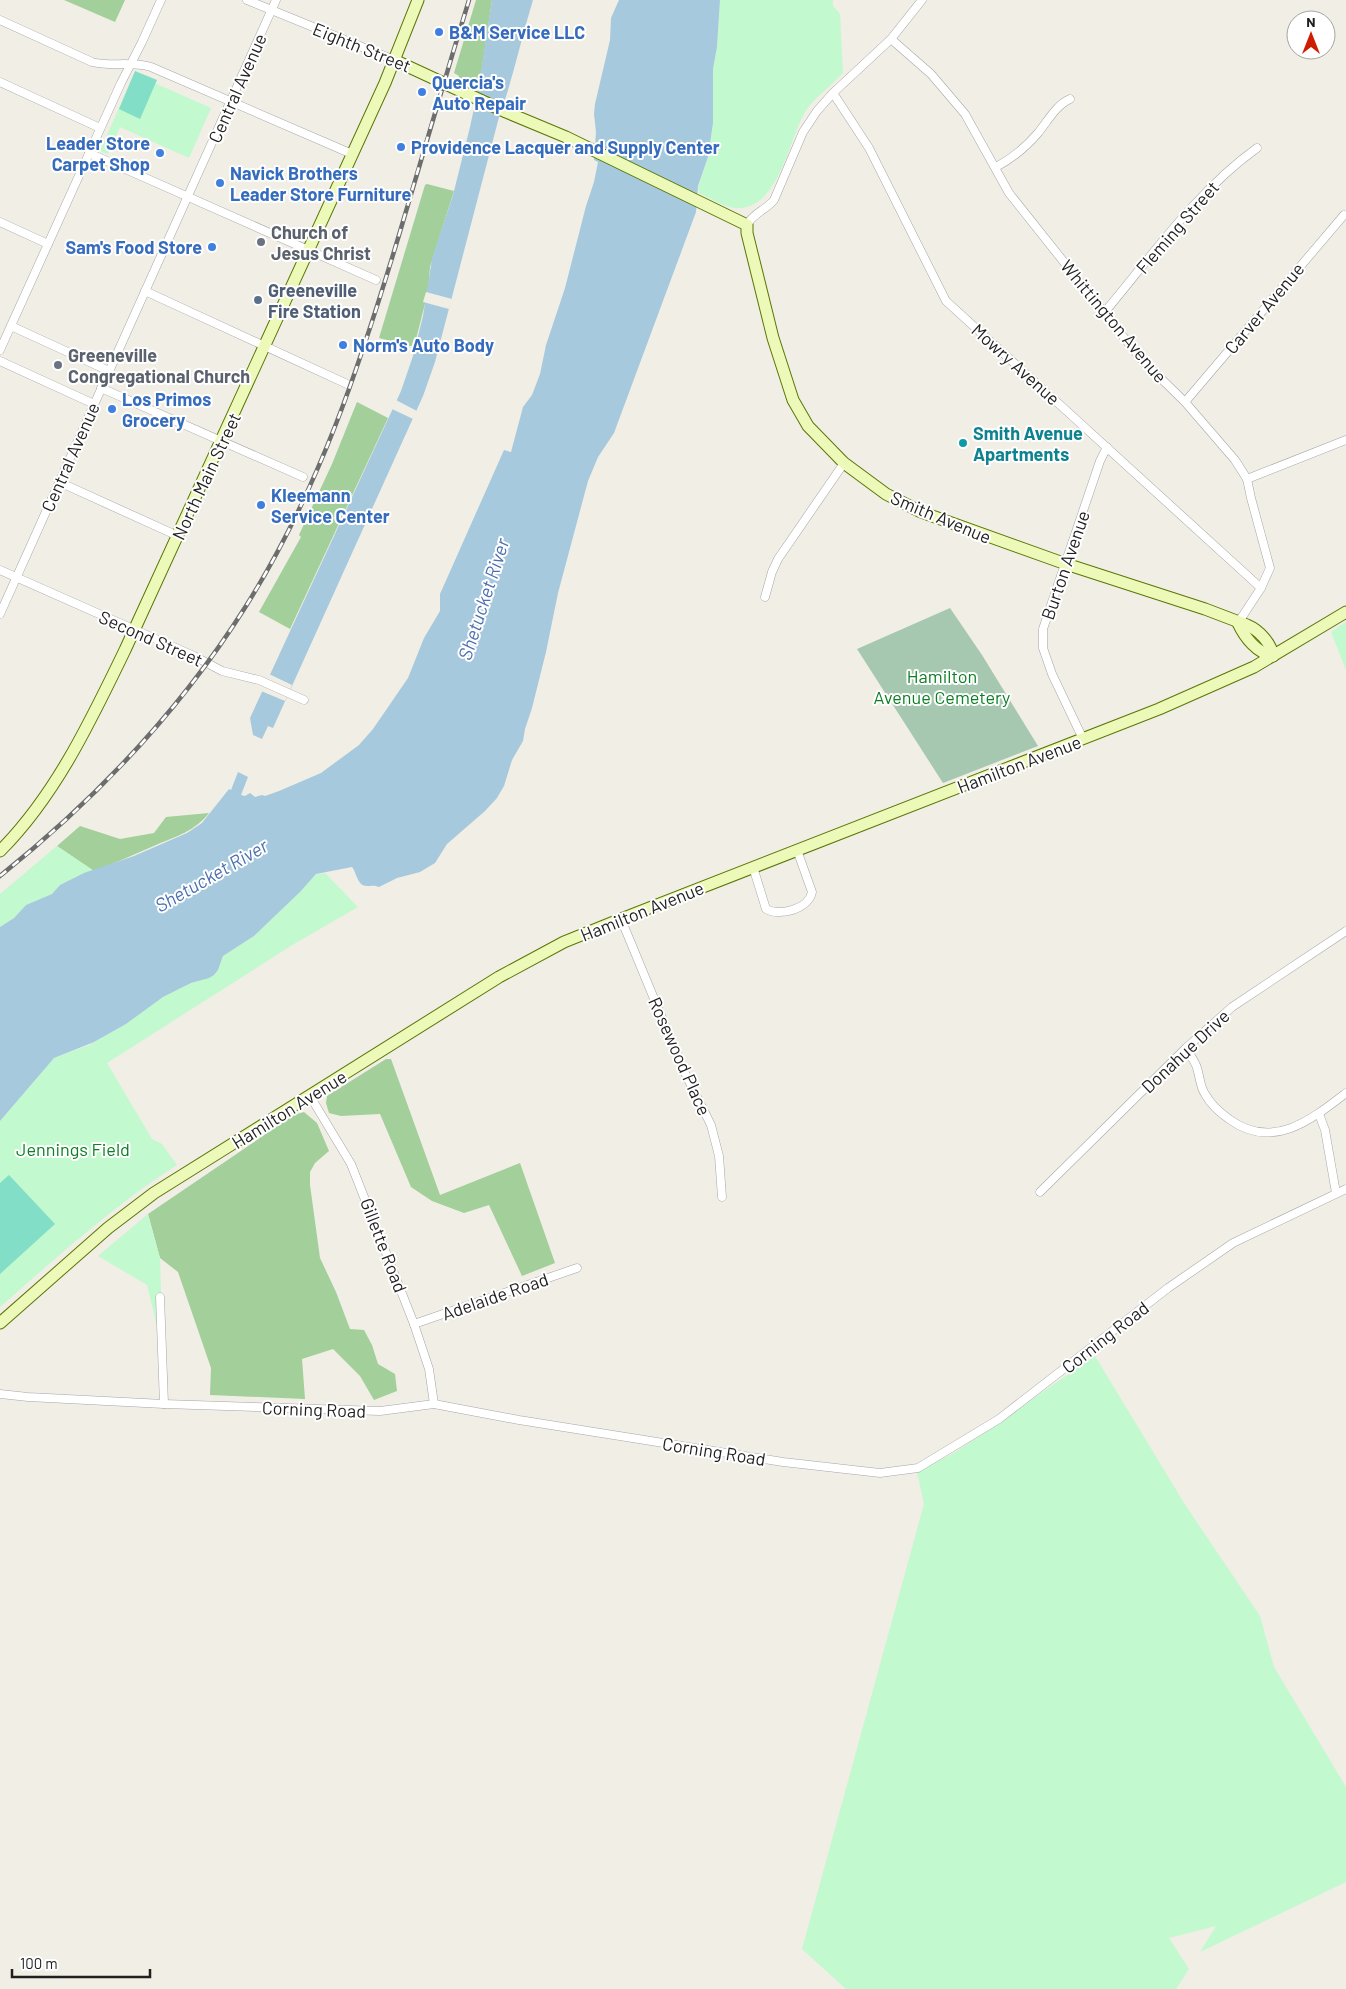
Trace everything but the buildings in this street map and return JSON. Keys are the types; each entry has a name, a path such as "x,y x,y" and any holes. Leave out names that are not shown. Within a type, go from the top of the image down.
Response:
{"main road":[{"name":"North Main Street","path":"0,851 22,828 44,798 96,708 135,630 352,154 394,60 418,0"},
{"name":"Eighth Street","path":"394,60 593,150 748,225"},
{"name":"Smith Avenue","path":"748,225 747,234 771,332 793,400 808,426 844,463 886,494 921,512 1066,564 1205,609 1238,623 1248,625 1256,630 1268,644 1273,656"},
{"name":"Hamilton Avenue","path":"0,1323 108,1228 154,1193 499,977 564,942 1205,690 1273,656 1346,612"}],"street":[{"path":"1,345 161,0"},
{"name":"Eighth Street","path":"247,0 394,60"},
{"name":"Central Avenue","path":"0,614 276,0"},
{"path":"748,225 752,216 767,207 774,200 804,132 817,111 832,93 891,39 922,0"},
{"path":"0,20 92,62 105,64 131,63 151,67 352,154"},
{"name":"Whittington Avenue","path":"891,39 931,74 965,114 1010,193 1141,359 1185,402 1235,460 1247,479 1250,498 1270,568 1261,588 1238,623"},
{"path":"0,82 100,128"},
{"name":"Mowry Avenue","path":"832,93 869,148 946,301 1261,588"},
{"path":"996,167 1015,157 1038,133 1059,106 1070,98"},
{"name":"Fleming Street","path":"1104,313 1198,201 1233,165 1257,148"},
{"path":"89,153 376,280"},
{"name":"Carver Avenue","path":"1185,402 1344,215"},
{"path":"0,222 48,244"},
{"path":"145,291 348,384"},
{"path":"11,326 109,371"},
{"path":"0,361 94,404"},
{"path":"101,388 303,477"},
{"path":"1247,479 1346,440"},
{"name":"Burton Avenue","path":"1083,739 1052,674 1043,648 1043,629 1100,461 1107,447"},
{"path":"765,597 772,572 778,560 844,463"},
{"path":"59,482 178,536"},
{"name":"Second Street","path":"0,570 194,656 222,671 265,682 304,700"},
{"path":"753,867 766,909 778,913 796,908 805,903 812,895 797,850"},
{"name":"Rosewood Place","path":"621,919 686,1077 711,1125 719,1156 722,1197"},
{"name":"Donahue Drive","path":"1040,1192 1186,1048 1232,1007 1346,930"},
{"path":"1186,1048 1197,1067 1204,1093 1217,1111 1241,1128 1270,1133 1292,1128 1319,1114 1346,1093"},
{"name":"Gillette Road","path":"310,1096 352,1164 414,1324 429,1369 434,1404"},
{"path":"1319,1114 1325,1130 1336,1193"},
{"name":"Corning Road","path":"0,1394 164,1404 380,1411 434,1404 519,1420 783,1462 880,1473 918,1468 999,1419 1168,1288 1233,1243 1346,1189"},
{"name":"Adelaide Road","path":"414,1324 577,1268"},
{"path":"160,1297 164,1404"}],"green space":[{"path":"64,0 125,0 115,22"},
{"path":"476,0 492,0 479,88 458,81 459,76 454,73"},
{"path":"720,0 833,0 833,6 840,14 843,73 805,112 780,173 771,187 761,199 749,206 734,208 725,206 699,193 698,188 708,157 713,123 713,69 717,47"},
{"path":"135,71 157,80 140,119 119,109"},
{"path":"134,74 211,108 189,158 120,127 108,154 100,151"},
{"path":"425,185 454,191 430,267 428,292 414,347 379,338"},
{"path":"357,402 388,418 290,629 259,612 301,537 299,535 332,464"},
{"name":"Hamilton Avenue Cemetery","path":"950,608 982,655 1038,746 943,783 857,649"},
{"path":"1346,622 1346,670 1331,632"},
{"path":"209,813 198,824 185,832 94,871 57,846 80,826 120,839 154,833 166,817"},
{"path":"57,846 94,871 60,885 52,894 26,905 14,918 0,927 0,894"},
{"name":"Jennings Field","path":"325,873 358,907 294,944 107,1063 152,1139 162,1144 177,1165 130,1197 0,1307 0,1121 2,1118 54,1058 89,1045 126,1024 163,997 191,983 214,975 223,956 254,936 315,875"},
{"path":"386,1059 391,1059 440,1195 520,1163 555,1263 522,1276 489,1205 464,1213 432,1201 411,1187 380,1114 341,1116 329,1113 326,1103 327,1096"},
{"path":"304,1112 317,1123 329,1151 315,1163 310,1172 310,1185 320,1258 336,1292 350,1329 364,1330 372,1345 378,1364 395,1374 397,1391 374,1400 360,1376 333,1349 302,1359 305,1399 210,1395 211,1368 178,1272 160,1258 148,1214 294,1115"},
{"path":"9,1175 55,1224 0,1274 0,1183"},
{"path":"148,1214 160,1258 162,1328 157,1326 147,1285 98,1256"},
{"path":"1095,1356 1184,1503 1260,1616 1274,1667 1346,1787 1346,1882 1200,1952 1216,1926 1169,1938 1189,1969 1176,1989 846,1989 802,1949 924,1504 917,1472 954,1453"}],"water":[{"path":"492,0 533,0 509,88 499,117 435,362 423,396 273,728 268,726 262,739 253,735 250,718 401,391 413,356 423,316 432,259 453,195 470,127 479,85"},
{"name":"Shetucket River","path":"619,0 720,0 717,47 713,69 713,123 708,157 698,186 696,212 614,433 598,457 588,481 558,593 546,652 523,741 512,760 504,786 497,798 485,811 447,844 435,863 420,872 397,878 379,887 361,884 352,867 316,874 254,936 223,956 214,975 191,983 163,997 126,1024 94,1042 54,1058 0,1121 0,927 14,918 26,905 52,894 60,885 84,873 134,856 187,833 202,823 229,789 231,790 238,772 248,777 241,795 245,796 250,793 255,797 279,791 321,773 359,745 373,729 408,678 424,638 440,611 440,594 504,450 511,452 523,407 532,395 540,374 546,345 565,288 594,182 598,162 594,160 595,104 610,40 611,18"}],"pier":[{"path":"426,292 452,299 449,309 423,302"},
{"path":"394,399 417,411 413,419 390,408"},
{"path":"269,674 292,685 285,701 261,691"}],"railway":[{"path":"0,876 70,816 134,752 193,682 220,645 272,562 316,472 353,379 384,284 469,0"}],"place":[{"name":"B&M Service LLC","path":"439,32"},
{"name":"Quercia's Auto Repair","path":"422,92"},
{"name":"Providence Lacquer and Supply Center","path":"401,147"},
{"name":"Leader Store Carpet Shop","path":"160,153"},
{"name":"Navick Brothers Leader Store Furniture","path":"220,183"},
{"name":"Church of Jesus Christ","path":"261,242"},
{"name":"Sam's Food Store","path":"212,247"},
{"name":"Greeneville Fire Station","path":"258,300"},
{"name":"Norm's Auto Body","path":"343,345"},
{"name":"Greeneville Congregational Church","path":"58,365"},
{"name":"Los Primos Grocery","path":"112,409"},
{"name":"Smith Avenue Apartments","path":"963,443"},
{"name":"Kleemann Service Center","path":"261,505"}]}
